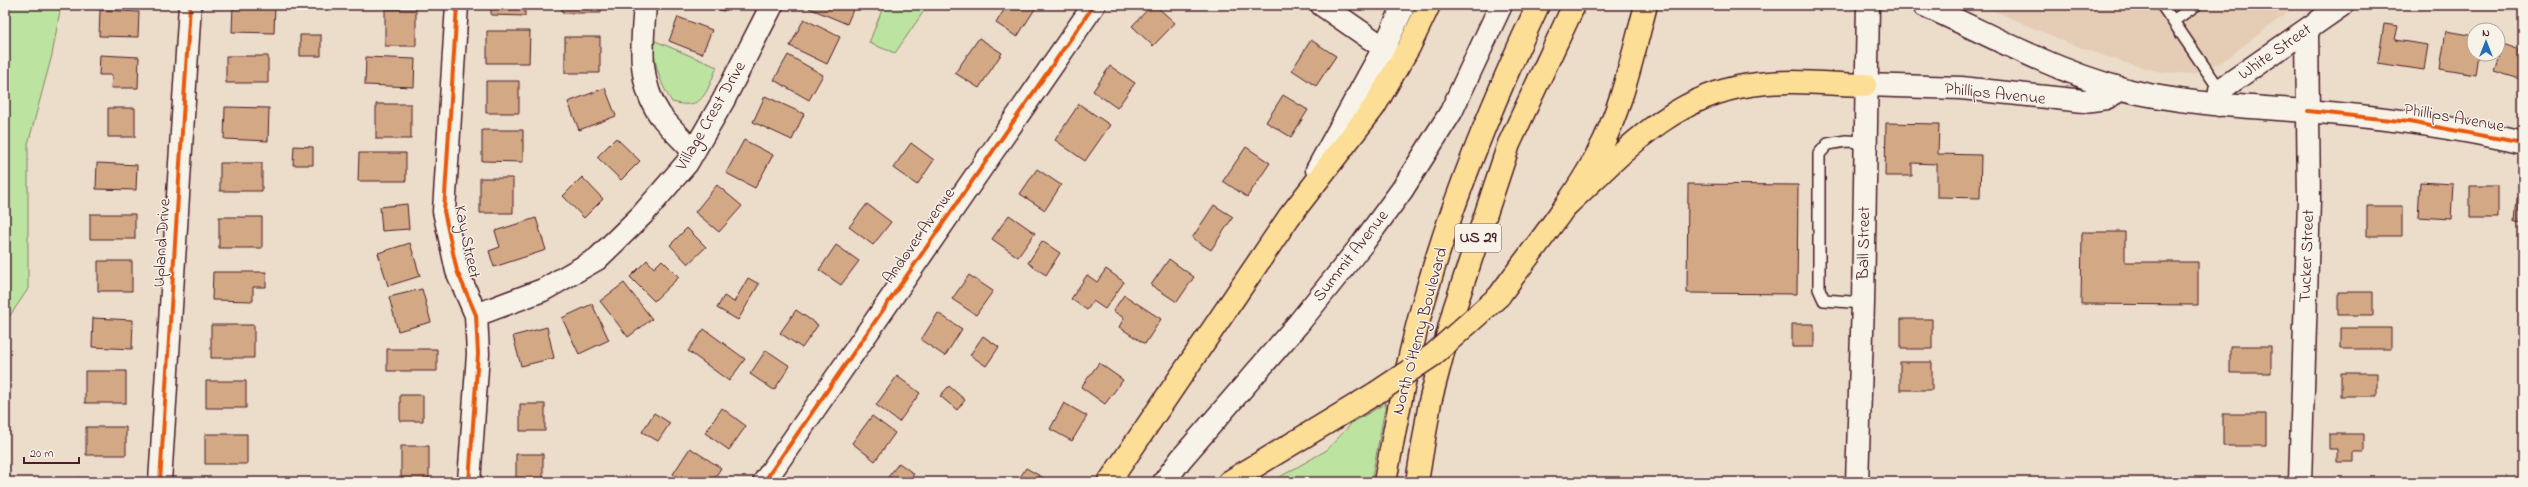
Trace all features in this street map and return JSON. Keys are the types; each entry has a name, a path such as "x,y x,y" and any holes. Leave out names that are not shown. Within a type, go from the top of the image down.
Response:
{"main road":[{"path":"1109,482 1289,217 1374,107 1409,48 1429,5"},
{"name":"North O'Henry Boulevard","path":"1385,482 1396,421 1428,287 1468,166 1493,100 1538,5"},
{"name":"North O'Henry Boulevard","path":"1417,482 1430,402 1454,310 1509,144 1574,5"},
{"path":"1229,482 1376,393 1433,355 1499,296 1566,206 1599,152 1626,84 1646,5"},
{"path":"1566,206 1658,122 1693,102 1722,90 1750,85 1774,83 1865,85"}],"street":[{"name":"Upland Drive","path":"160,482 190,5"},
{"name":"Kay Street","path":"457,5 444,211 457,272 476,315 478,354 469,482"},
{"path":"644,5 641,54 645,83 660,115 694,152"},
{"name":"Village Crest Drive","path":"476,315 543,290 597,259 642,215 687,163 694,152 723,101 772,5"},
{"name":"Andover Avenue","path":"764,482 1094,5"},
{"path":"1322,5 1384,48"},
{"path":"1289,217 1384,48 1404,5"},
{"name":"Summit Avenue","path":"1164,482 1181,459 1363,244 1402,190 1451,112 1501,5"},
{"name":"Ball Street","path":"1857,482 1863,303 1865,85 1868,5"},
{"name":"Phillips Avenue","path":"1924,5 2059,67 2122,89 2174,100 2220,97 2308,111 2409,122 2523,143"},
{"name":"White Street","path":"2220,97 2342,5"},
{"name":"Tucker Street","path":"2300,482 2309,200 2307,31"},
{"name":"Phillips Avenue","path":"1865,85 1961,88 2084,101 2106,98 2122,89"}],"lane":[{"path":"2162,5 2174,21 2220,97"},
{"path":"2174,21 2196,5"},
{"path":"1863,303 1824,300 1819,288 1819,154 1828,144 1846,141 1865,142"}],"shaded area":[{"path":"1981,5 2297,5 2222,62 2193,74 2162,72 2119,61 2068,43"}],"green space":[{"path":"5,5 61,5 52,55 28,144 28,289 5,323"},
{"path":"884,5 928,5 895,53 869,43"},
{"path":"653,40 717,67 706,91 697,101 691,104 672,102 658,72"},
{"path":"1386,403 1371,482 1271,482 1327,450 1352,423"}],"building":[{"path":"233,5 275,5 274,33 232,32"},
{"path":"491,5 525,5 525,16 491,15"},
{"path":"562,5 601,5 601,13 562,13"},
{"path":"700,5 726,5 724,11"},
{"path":"810,5 855,5 847,24 809,8"},
{"path":"1007,5 1037,6 1017,37 996,23"},
{"path":"1152,5 1155,5 1175,23 1153,46 1132,26"},
{"path":"385,9 416,9 416,46 385,46"},
{"path":"100,10 139,12 138,37 99,36"},
{"path":"678,17 712,30 702,54 669,41"},
{"path":"804,19 840,37 827,64 790,46"},
{"path":"2384,24 2398,26 2395,40 2428,45 2424,70 2378,63"},
{"path":"487,31 530,31 529,63 487,63"},
{"path":"2446,31 2466,35 2466,62 2477,62 2475,75 2440,69"},
{"path":"300,35 321,35 321,56 300,56"},
{"path":"565,37 600,37 600,73 565,73"},
{"path":"979,38 1002,53 979,88 955,73"},
{"path":"1311,40 1336,56 1316,86 1292,70"},
{"path":"2506,45 2523,51 2523,80 2494,71 2497,62 2506,62"},
{"path":"100,55 139,57 138,88 111,88 112,75 99,75"},
{"path":"788,55 823,75 809,100 774,80"},
{"path":"226,56 268,56 268,83 226,83"},
{"path":"366,57 415,59 414,87 365,85"},
{"path":"1110,66 1135,83 1117,108 1093,91"},
{"path":"486,81 519,81 519,113 486,113"},
{"path":"605,88 616,116 579,130 568,102"},
{"path":"1283,95 1308,110 1291,137 1266,122"},
{"path":"765,96 804,114 792,140 753,122"},
{"path":"376,104 411,104 411,139 376,139"},
{"path":"1079,104 1110,125 1085,161 1055,140"},
{"path":"225,107 269,108 268,141 224,139"},
{"path":"108,108 135,108 135,137 108,137"},
{"path":"1886,123 1939,124 1938,154 1981,155 1980,198 1937,197 1937,164 1912,163 1912,176 1885,176"},
{"path":"482,130 523,130 523,162 482,161"},
{"path":"616,138 640,161 621,180 597,157"},
{"path":"744,140 773,155 755,188 726,173"},
{"path":"911,143 934,160 917,185 893,168"},
{"path":"294,146 313,147 313,165 293,165"},
{"path":"1246,147 1270,163 1247,197 1223,181"},
{"path":"359,153 406,153 406,181 358,181"},
{"path":"97,163 137,165 136,190 96,189"},
{"path":"220,163 262,163 262,191 220,191"},
{"path":"1037,169 1061,185 1045,210 1020,194"},
{"path":"582,177 603,199 584,218 563,196"},
{"path":"480,178 513,178 513,213 480,213"},
{"path":"2420,182 2453,184 2451,219 2418,217"},
{"path":"1688,184 1798,185 1797,294 1687,293"},
{"path":"717,185 742,206 719,232 695,212"},
{"path":"2470,186 2498,186 2498,218 2470,218"},
{"path":"2517,198 2523,199 2523,223 2515,222"},
{"path":"407,204 409,229 382,231 380,207"},
{"path":"867,204 891,222 873,245 849,227"},
{"path":"1214,205 1233,217 1211,250 1192,238"},
{"path":"2367,206 2402,206 2402,236 2367,236"},
{"path":"90,214 135,214 135,239 90,239"},
{"path":"1009,215 1035,233 1018,257 992,239"},
{"path":"219,217 262,217 262,248 219,248"},
{"path":"536,218 546,250 494,267 489,251 500,247 495,231"},
{"path":"687,228 706,247 688,264 670,245"},
{"path":"2082,232 2125,232 2125,262 2198,262 2198,305 2081,304"},
{"path":"1042,241 1060,253 1046,275 1028,263"},
{"path":"410,243 420,276 388,286 378,253"},
{"path":"836,245 859,261 841,285 819,270"},
{"path":"1169,259 1194,277 1177,302 1151,285"},
{"path":"647,260 654,268 662,260 679,277 654,301 630,277"},
{"path":"98,261 132,261 132,291 98,291"},
{"path":"1106,269 1124,282 1105,309 1093,301 1087,310 1071,299 1087,275 1097,282"},
{"path":"213,272 266,272 266,287 253,287 253,301 212,300"},
{"path":"969,275 993,291 976,315 952,299"},
{"path":"748,278 759,284 738,320 717,308 724,296 734,302"},
{"path":"624,283 652,319 628,337 600,301"},
{"path":"422,289 431,322 398,331 389,297"},
{"path":"2338,292 2373,292 2373,315 2338,315"},
{"path":"1124,295 1161,319 1145,344 1119,327 1124,318 1113,311"},
{"path":"592,304 609,340 579,354 562,318"},
{"path":"796,310 818,325 802,348 780,333"},
{"path":"938,313 962,329 945,356 921,340"},
{"path":"93,318 133,320 132,349 92,347"},
{"path":"1901,319 1932,319 1932,349 1901,349"},
{"path":"1792,324 1814,324 1814,347 1792,347"},
{"path":"211,325 254,325 254,358 211,358"},
{"path":"547,327 554,358 521,366 513,336"},
{"path":"2341,328 2391,328 2391,349 2341,349"},
{"path":"704,329 745,359 729,381 688,351"},
{"path":"983,336 999,347 986,366 970,355"},
{"path":"2230,346 2271,346 2271,373 2230,373"},
{"path":"387,349 437,349 437,371 387,371"},
{"path":"766,350 790,366 774,390 750,374"},
{"path":"1900,362 1932,362 1932,390 1900,390"},
{"path":"1099,363 1123,380 1105,404 1081,387"},
{"path":"85,371 126,371 126,403 85,403"},
{"path":"2341,373 2377,373 2377,396 2341,396"},
{"path":"897,376 920,393 899,422 876,405"},
{"path":"206,381 246,381 246,408 206,408"},
{"path":"949,386 965,400 957,410 940,396"},
{"path":"400,395 423,395 423,421 400,421"},
{"path":"1064,403 1087,416 1072,441 1050,429"},
{"path":"520,404 545,404 545,431 520,431"},
{"path":"722,408 746,426 729,450 705,433"},
{"path":"654,413 670,423 658,441 642,432"},
{"path":"2223,414 2266,414 2266,446 2223,446"},
{"path":"872,416 895,433 875,461 852,443"},
{"path":"86,427 126,427 126,455 86,455"},
{"path":"205,434 247,434 247,464 205,464"},
{"path":"2329,434 2364,434 2364,452 2353,452 2353,462 2337,462 2337,449 2329,449"},
{"path":"401,446 429,446 429,482 401,482"},
{"path":"690,448 721,468 712,482 686,482 673,474"},
{"path":"516,454 543,454 543,480 516,480"},
{"path":"899,463 914,474 907,482 886,482 885,481"},
{"path":"1026,468 1051,482 1017,482"},
{"path":"78,478 121,480 121,482 78,482"}],"cycle path":[{"path":"160,482 190,5"},
{"path":"457,5 444,211 457,271 476,315 478,354 469,482"},
{"path":"764,482 1094,5"},
{"path":"2308,111 2409,122 2523,143"}]}
